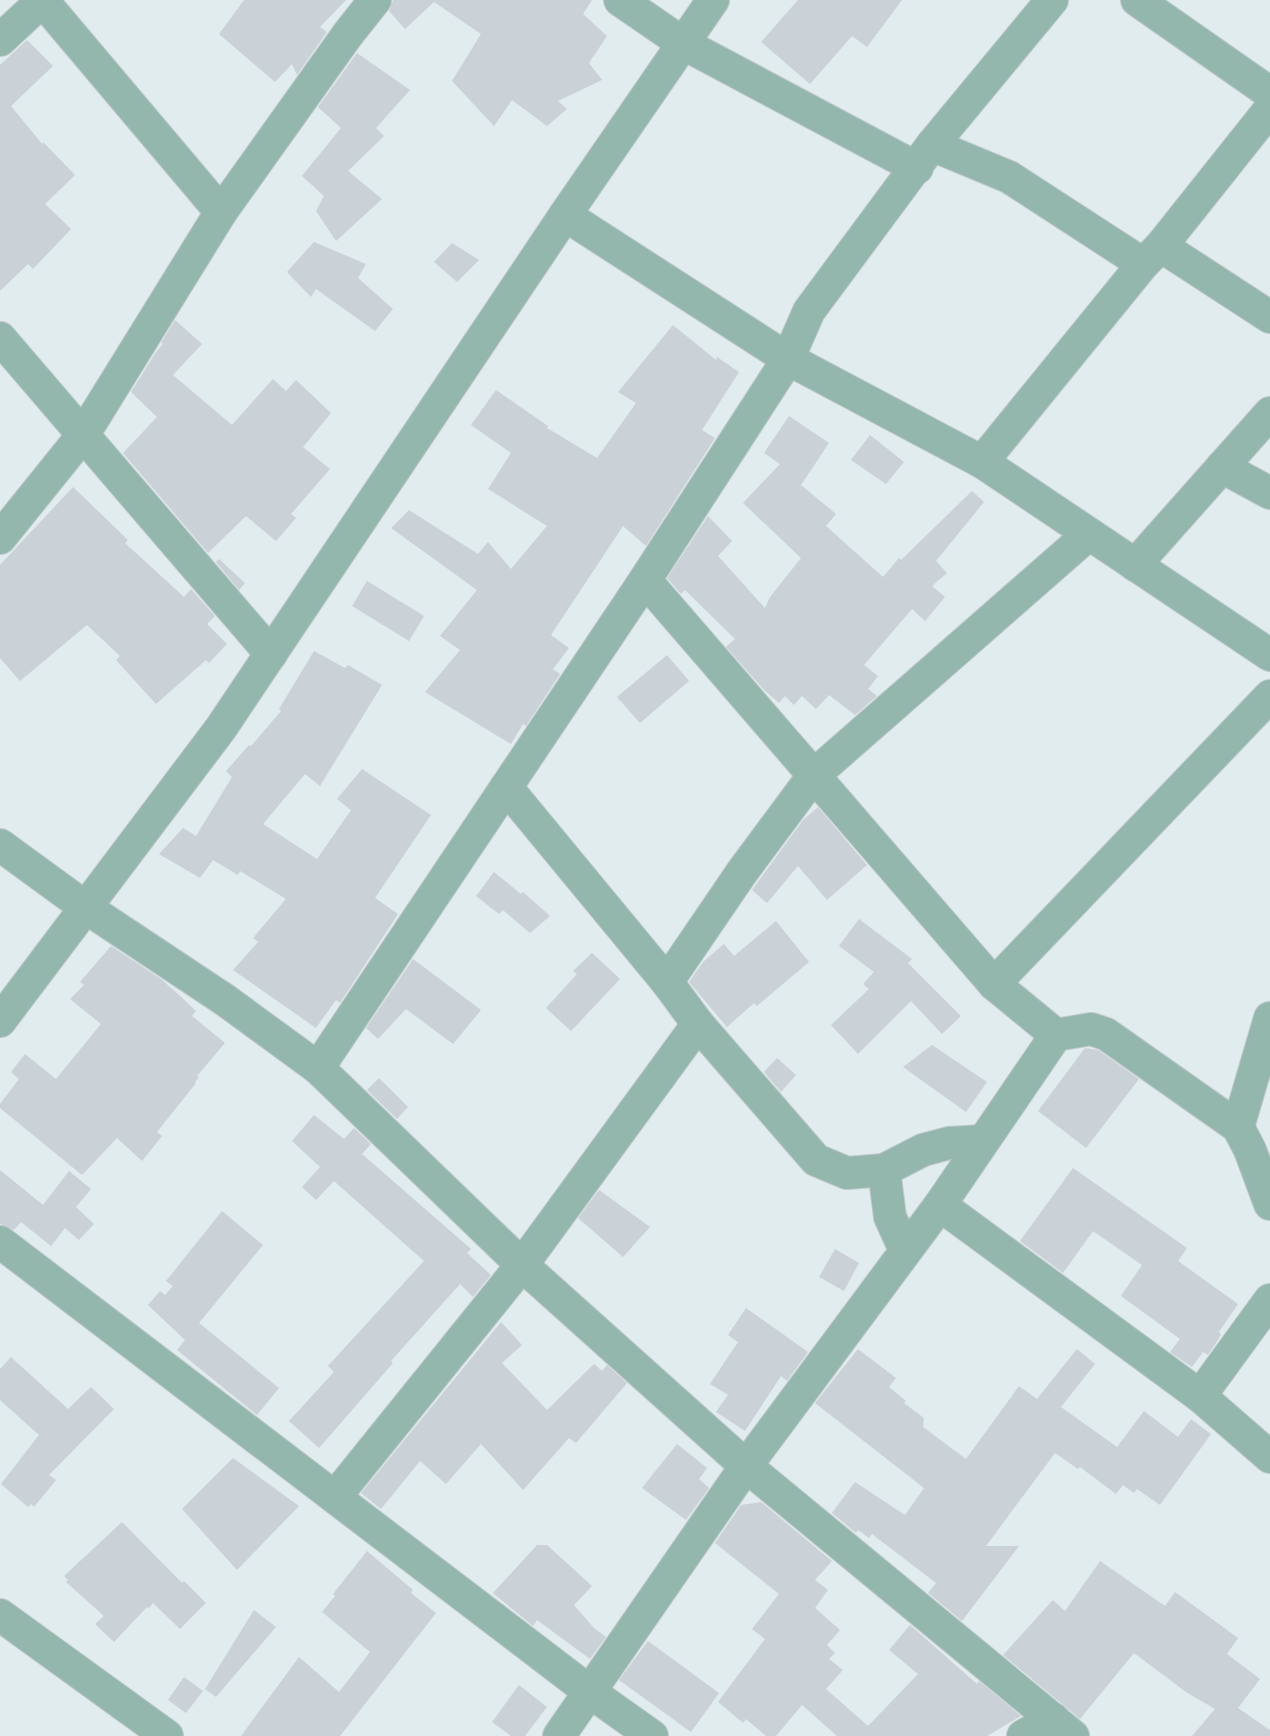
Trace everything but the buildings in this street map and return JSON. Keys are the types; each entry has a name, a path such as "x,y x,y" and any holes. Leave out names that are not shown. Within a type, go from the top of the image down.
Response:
{"street":[{"path":"0,40 42,0 221,213"},
{"path":"0,538 83,435 221,213 348,34 375,0"},
{"path":"620,0 684,44 925,156 1009,177 1270,317"},
{"path":"0,1021 221,728 565,215 713,0"},
{"path":"318,1068 645,580 788,359 814,303 925,156 1052,0"},
{"path":"1137,0 1270,93"},
{"path":"982,462 1270,109"},
{"path":"565,215 788,359 982,462 1270,655"},
{"path":"0,338 271,654"},
{"path":"1135,565 1270,413"},
{"path":"1222,467 1270,493"},
{"path":"667,982 742,872 814,775 1089,534"},
{"path":"645,580 994,984 1056,1035"},
{"path":"994,984 1270,696"},
{"path":"506,787 667,982 698,1024 816,1160 847,1173 885,1170 923,1150 949,1143 983,1142"},
{"path":"0,845 85,907 225,1000 318,1068 522,1265 746,1466 1063,1728"},
{"path":"1238,1127 1270,1018"},
{"path":"335,1497 522,1265 698,1024"},
{"path":"559,1736 746,1466 940,1204 1056,1035 1091,1029 1106,1034 1238,1127 1250,1150 1270,1204"},
{"path":"885,1170 890,1217 905,1250"},
{"path":"940,1204 1200,1396 1270,1457"},
{"path":"0,1242 590,1692 652,1736"},
{"path":"1200,1396 1270,1300"},
{"path":"0,1615 167,1736"},
{"path":"1023,1736 1063,1728"}]}
